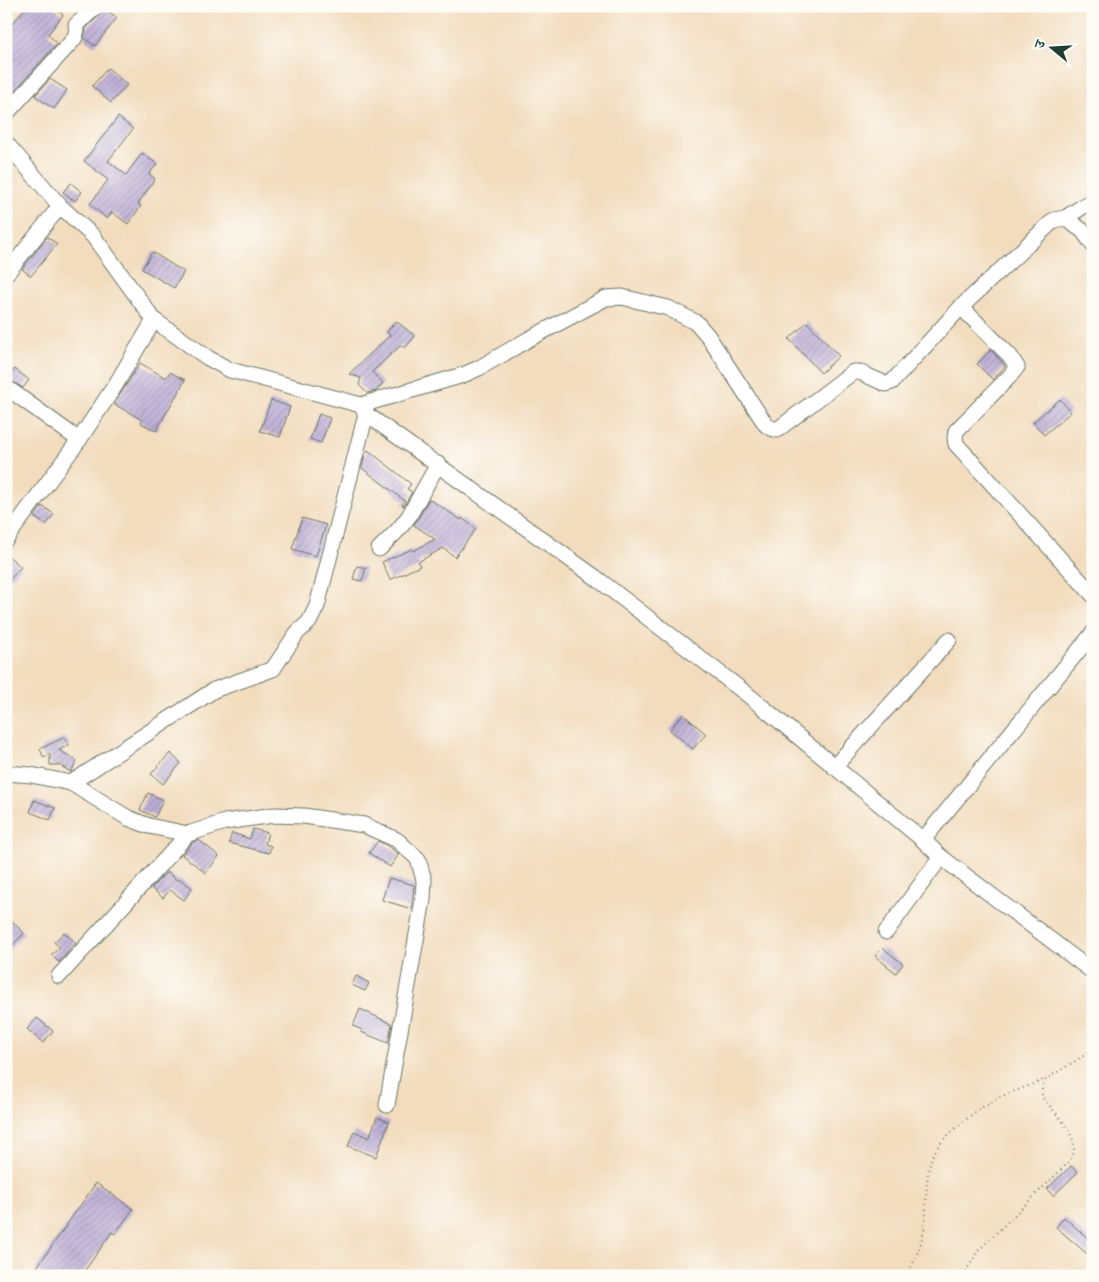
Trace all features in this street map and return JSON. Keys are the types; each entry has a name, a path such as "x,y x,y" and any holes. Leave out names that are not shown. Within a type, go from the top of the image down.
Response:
{"street":[{"path":"6,114 74,38 77,30 76,25 97,6"},
{"path":"6,142 60,206 93,236 154,320 208,358 230,370 364,409 595,577 748,695 941,857 1093,972"},
{"path":"364,409 471,372 592,304 606,298 622,297 668,308 697,323 708,336 766,425 777,430 853,372 859,372 886,384 892,382 961,307 1054,220 1065,218 1093,200"},
{"path":"6,274 60,206"},
{"path":"1065,218 1083,232 1093,245"},
{"path":"961,307 1010,356 1016,367 1009,377 956,431 956,444 1093,596"},
{"path":"6,539 116,384 154,320"},
{"path":"6,387 78,440"},
{"path":"71,783 214,690 272,669 297,633 309,622 317,606 364,409"},
{"path":"379,549 409,516 438,464"},
{"path":"923,840 1093,633"},
{"path":"834,767 948,640"},
{"path":"6,773 31,775 71,783 128,818 149,826 188,834 225,822 274,815 304,816 364,825 397,840 418,859 424,880 387,1105"},
{"path":"59,976 188,834"},
{"path":"886,932 941,857"}],"path":[{"path":"906,1276 917,1255 925,1228 929,1169 933,1156 940,1144 980,1108 988,1105 999,1096 1046,1079 1093,1050"},
{"path":"963,1276 982,1247 1069,1162 1074,1152 1073,1139 1069,1132 1042,1097 1042,1088 1046,1079"}],"building":[{"path":"27,6 52,6 63,15 48,34 57,44 6,100 6,31"},
{"path":"106,9 117,18 95,46 84,38 86,28"},
{"path":"108,68 127,85 111,103 92,86"},
{"path":"50,79 67,90 54,109 35,96"},
{"path":"118,117 133,129 108,161 126,175 142,153 157,164 149,174 155,179 138,204 141,206 128,224 112,212 107,219 90,204 108,180 84,161"},
{"path":"71,183 82,192 75,201 63,192"},
{"path":"47,237 57,244 31,276 22,269"},
{"path":"152,252 184,272 174,288 142,269"},
{"path":"396,321 415,336 405,348 401,345 372,372 383,383 376,391 367,393 359,385 361,378 349,374 390,335 387,332"},
{"path":"807,322 839,356 821,373 789,339"},
{"path":"991,350 1005,366 993,380 977,364"},
{"path":"140,363 166,378 170,372 185,380 156,431 141,423 142,420 114,404"},
{"path":"15,369 29,380 23,388 7,378"},
{"path":"1060,399 1071,412 1044,435 1033,422"},
{"path":"271,400 290,407 280,437 260,431"},
{"path":"319,414 330,418 321,443 310,439"},
{"path":"368,450 411,484 407,489 412,492 404,506 402,505 405,501 362,468 365,454"},
{"path":"429,499 461,520 462,518 476,529 455,557 443,548 418,562 420,566 390,580 382,562 412,549 413,551 435,539 414,525"},
{"path":"42,506 54,514 46,525 34,517"},
{"path":"302,518 326,525 316,556 292,549"},
{"path":"6,554 21,567 6,584"},
{"path":"357,566 366,568 362,581 353,579"},
{"path":"683,714 706,734 693,749 670,730"},
{"path":"65,737 69,745 59,750 77,761 71,772 59,765 50,765 50,754 44,758 40,749"},
{"path":"170,753 181,763 163,784 151,774"},
{"path":"148,793 163,800 155,817 140,810"},
{"path":"34,800 55,808 50,820 30,812"},
{"path":"253,829 268,833 265,844 271,846 269,853 229,843 232,833 250,839"},
{"path":"199,840 219,856 206,873 182,855 193,842"},
{"path":"378,841 399,854 390,867 369,853"},
{"path":"167,872 178,881 180,879 192,888 184,900 170,890 163,898 151,888"},
{"path":"389,878 414,885 412,909 382,900"},
{"path":"12,921 24,933 6,953 6,927"},
{"path":"64,932 76,943 59,962 51,955 60,947 54,942"},
{"path":"883,948 903,964 896,973 875,956"},
{"path":"356,976 369,983 365,991 352,985"},
{"path":"360,1009 392,1024 388,1043 361,1032 362,1030 353,1026"},
{"path":"37,1018 53,1031 43,1043 27,1029"},
{"path":"377,1117 389,1122 376,1157 348,1146 354,1131 369,1138"},
{"path":"1071,1166 1078,1172 1053,1196 1047,1189"},
{"path":"96,1183 133,1209 115,1234 112,1232 81,1276 45,1276 35,1270"},
{"path":"1064,1217 1093,1243 1093,1259 1056,1227"}]}
